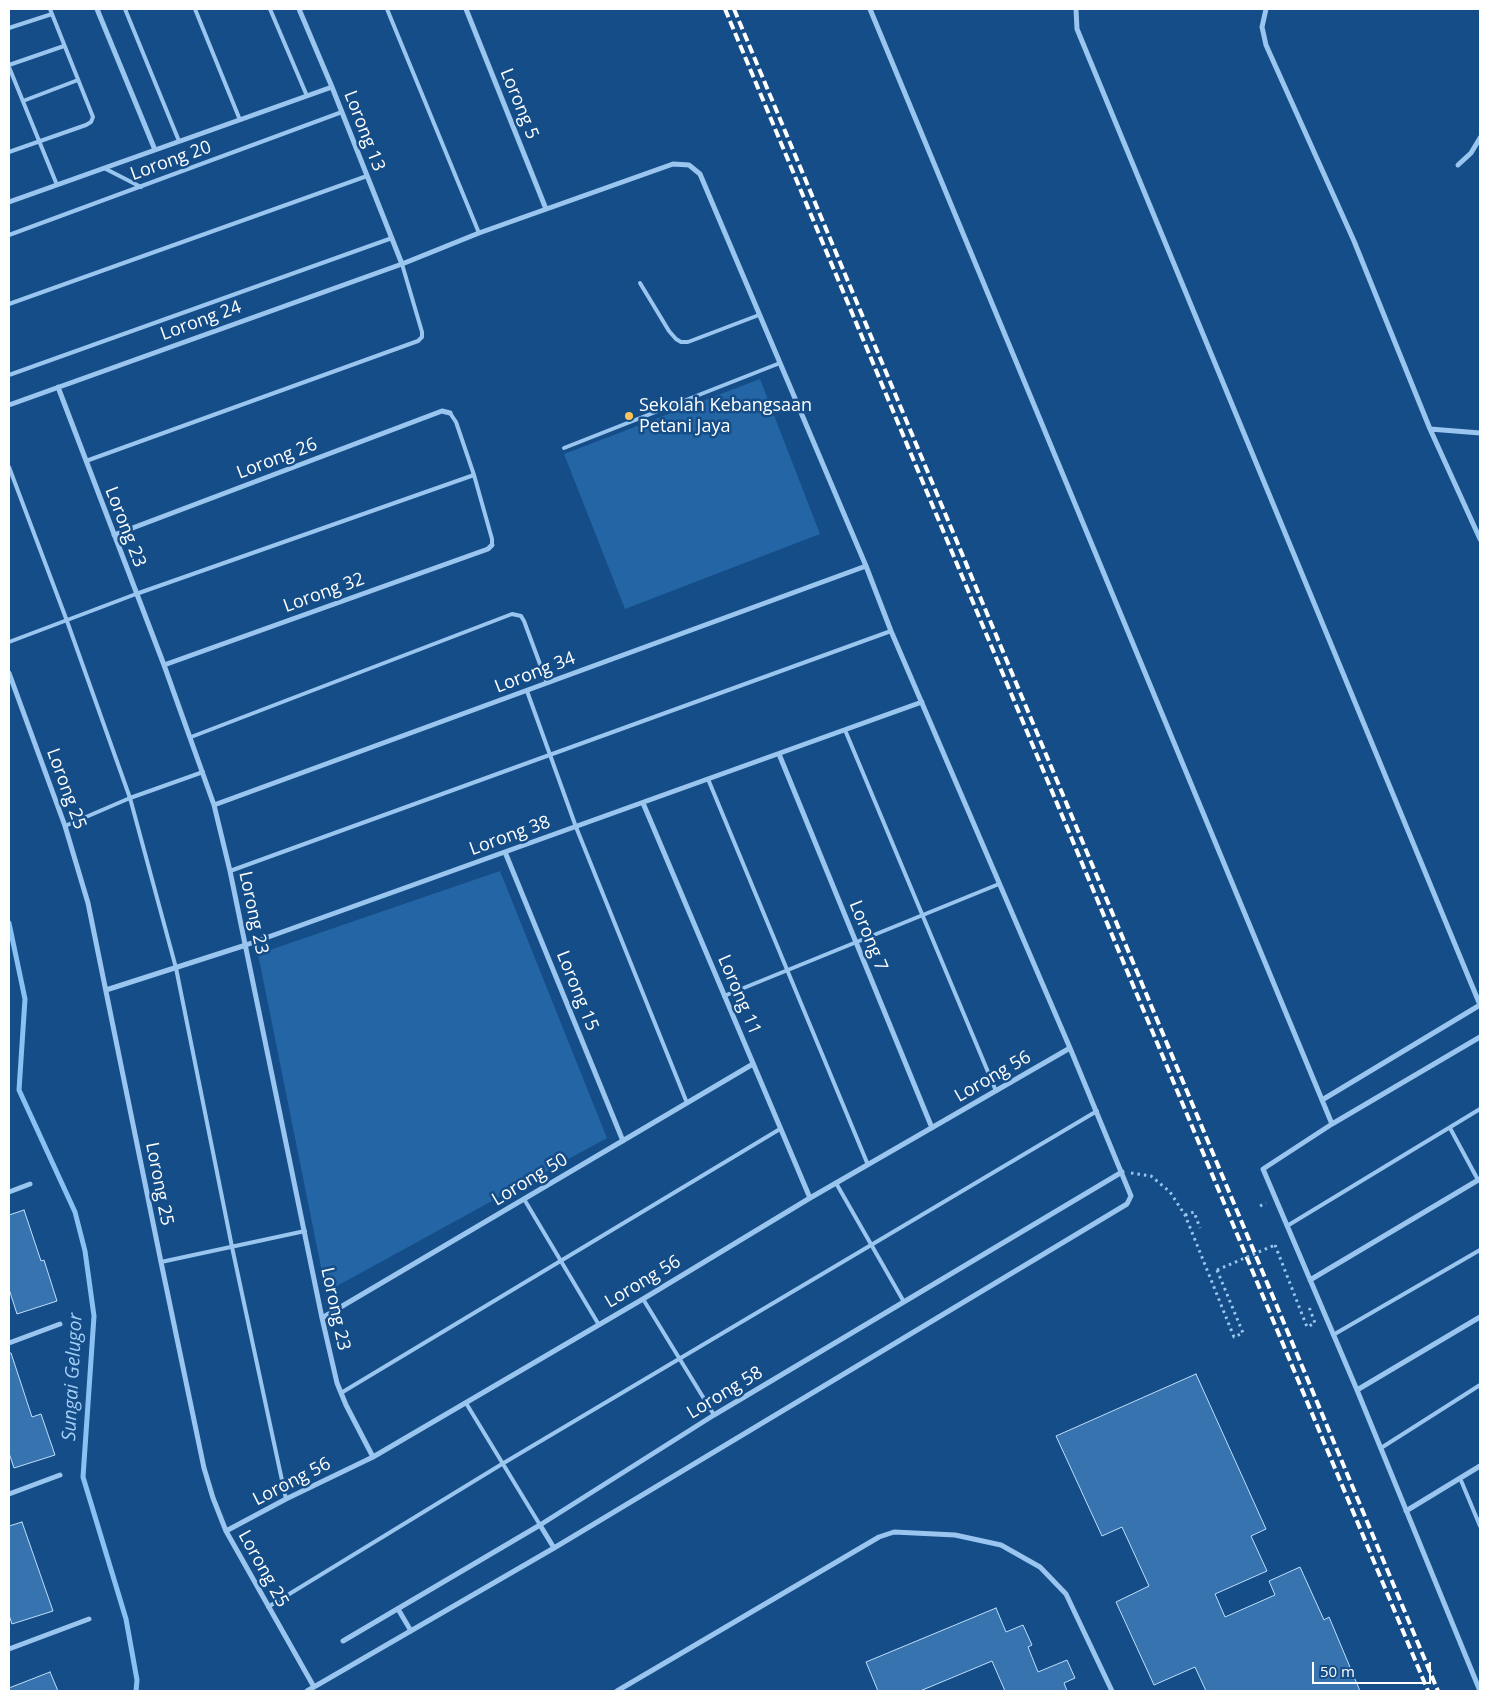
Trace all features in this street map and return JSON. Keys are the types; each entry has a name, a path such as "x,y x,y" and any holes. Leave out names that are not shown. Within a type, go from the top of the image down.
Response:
{"street":[{"path":"97,9 155,150"},
{"name":"Lorong 13","path":"298,9 332,87 402,264"},
{"name":"Lorong 5","path":"466,9 546,209"},
{"path":"870,9 1332,1124"},
{"path":"1076,9 1077,28 1081,38 1480,1005 1322,1100"},
{"path":"1266,9 1262,28 1266,44 1354,241 1430,429 1480,540"},
{"name":"Lorong 20","path":"9,202 332,87"},
{"path":"1458,165 1471,153 1480,138"},
{"name":"Lorong 24","path":"9,405 402,264 479,233 673,164 690,165 700,174 866,566 891,631 1097,1111 1131,1196 1127,1204 554,1548 307,1691"},
{"name":"Lorong 23","path":"58,387 164,665 214,805 246,945 322,1318 341,1393 373,1457"},
{"name":"Lorong 26","path":"114,535 442,411 450,414"},
{"path":"1430,429 1480,432"},
{"name":"Lorong 32","path":"164,665 492,545"},
{"name":"Lorong 34","path":"214,805 527,692 546,683 866,566"},
{"name":"Lorong 25","path":"9,673 76,858 88,903 204,1468 213,1498 226,1532 314,1687"},
{"name":"Lorong 38","path":"106,990 246,945 922,702"},
{"name":"Lorong 7","path":"778,754 932,1128"},
{"name":"Lorong 11","path":"643,803 810,1198"},
{"name":"Lorong 15","path":"505,852 623,1141"},
{"path":"1480,1037 1332,1124 1263,1168 1357,1390 1480,1691"},
{"name":"Lorong 56","path":"226,1532 286,1499 373,1457 466,1404 810,1198 1070,1048"},
{"name":"Lorong 50","path":"322,1318 753,1064"},
{"name":"Lorong 58","path":"343,1641 540,1525 714,1415 1122,1172"},
{"path":"1310,1280 1479,1180"},
{"path":"9,1192 30,1184"},
{"path":"1357,1390 1480,1317"},
{"path":"9,1343 60,1324"},
{"path":"1406,1511 1480,1466"},
{"path":"9,1494 60,1475"},
{"path":"540,1525 554,1548"},
{"path":"617,1691 879,1537 894,1532 955,1535 1001,1545 1040,1567 1066,1594 1112,1691"},
{"path":"398,1609 411,1631"},
{"path":"9,1649 89,1619"}],"lane":[{"path":"9,152 92,122 92,117 50,9"},
{"path":"124,9 179,141"},
{"path":"195,9 240,120"},
{"path":"270,9 307,96"},
{"path":"387,9 479,233"},
{"path":"9,28 52,14"},
{"path":"56,185 9,66 64,46"},
{"path":"23,101 78,80"},
{"name":"Lorong 20","path":"9,235 342,112"},
{"path":"104,168 141,187"},
{"path":"9,304 367,176"},
{"name":"Lorong 24","path":"9,375 392,238"},
{"path":"86,461 418,341 422,337 422,332 402,264"},
{"path":"640,283 669,331 681,342 688,342 759,315"},
{"path":"564,448 780,363"},
{"path":"450,414 456,422 474,475 492,545"},
{"path":"9,467 67,621 130,798 176,968 232,1247 286,1499"},
{"path":"9,642 136,594 474,475"},
{"path":"190,737 512,614 520,616 524,622 546,683"},
{"path":"230,871 891,631"},
{"path":"527,692 576,827 687,1104"},
{"path":"845,730 996,1091"},
{"path":"65,826 130,798 203,772"},
{"path":"708,779 868,1165"},
{"path":"724,996 1000,884"},
{"path":"1287,1226 1480,1109"},
{"path":"268,1607 502,1464 1097,1111"},
{"path":"1450,1128 1479,1180"},
{"path":"341,1393 780,1129"},
{"path":"836,1183 904,1302"},
{"path":"524,1199 599,1325"},
{"path":"161,1262 305,1232"},
{"path":"1333,1335 1480,1250"},
{"path":"643,1299 714,1415"},
{"path":"1381,1448 1480,1385"},
{"path":"466,1404 540,1525"},
{"path":"1460,1478 1480,1526"}],"path":[{"path":"1122,1172 1151,1176 1170,1192 1185,1215 1234,1337 1243,1333 1217,1270 1275,1245 1307,1327 1315,1323 1308,1305"},
{"path":"1260,1206 1266,1203"},
{"path":"1185,1215 1194,1212 1200,1228"}],"shaded area":[{"path":"760,379 820,534 625,609 564,454"},
{"path":"500,871 607,1138 326,1292 258,954"}],"building":[{"path":"24,1210 41,1261 44,1260 57,1301 17,1314 9,1289 9,1215"},
{"path":"9,1353 11,1353 32,1417 41,1414 55,1455 14,1468 9,1453"},
{"path":"1196,1374 1266,1529 1251,1536 1267,1571 1215,1594 1225,1617 1275,1595 1269,1581 1300,1567 1324,1620 1329,1617 1360,1691 1206,1691 1195,1667 1154,1685 1116,1602 1149,1586 1122,1527 1102,1536 1056,1436"},
{"path":"22,1522 53,1611 12,1624 9,1615 9,1526"},
{"path":"996,1608 1006,1632 1023,1625 1032,1645 1028,1647 1038,1672 1067,1660 1075,1678 1064,1683 1067,1691 1005,1691 992,1661 920,1691 878,1691 866,1662"},
{"path":"50,1672 58,1691 9,1691 9,1688"}],"waterway":[{"name":"Sungai Gelugor","path":"9,923 25,999 19,1090 75,1212 85,1251 94,1316 83,1477 126,1619 137,1680 136,1691"}],"railway":[{"path":"725,9 1428,1691"},
{"path":"734,9 1438,1691"}],"place":[{"name":"Sekolah Kebangsaan Petani Jaya","path":"629,416"}]}
